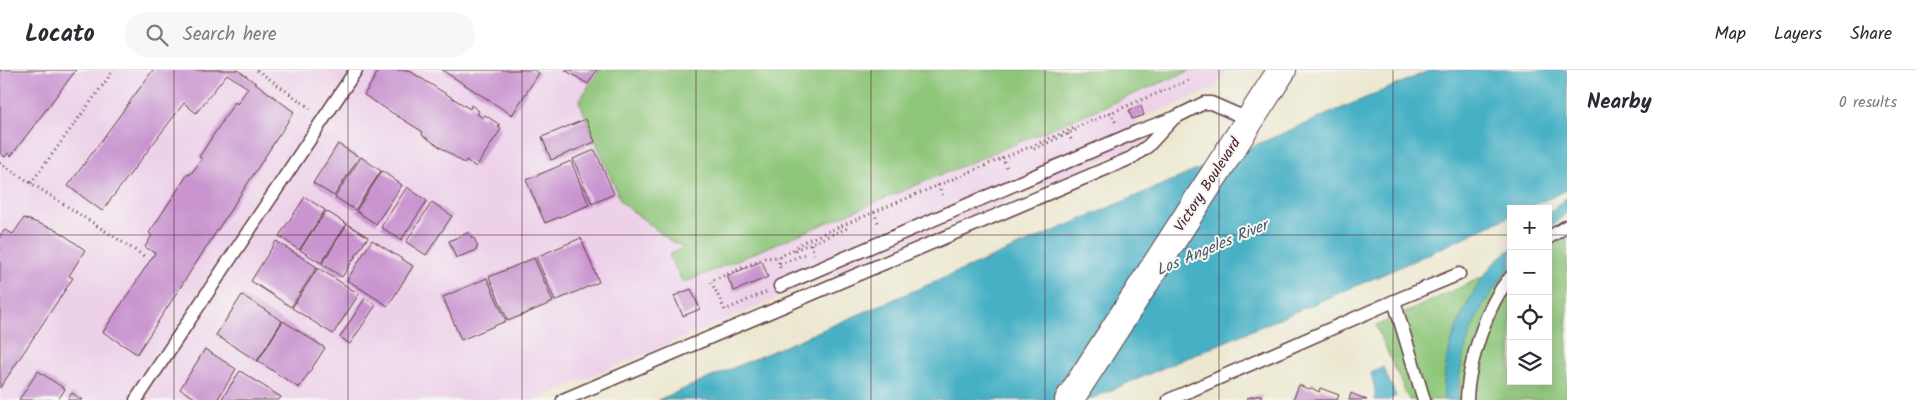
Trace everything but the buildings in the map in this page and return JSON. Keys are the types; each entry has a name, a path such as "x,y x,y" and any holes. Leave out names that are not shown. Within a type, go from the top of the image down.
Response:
{"main road":[{"name":"Victory Boulevard","path":"1068,400 1282,70"}],"lane":[{"path":"136,400 356,70"},
{"path":"780,286 1136,132 1174,118 1204,103 1211,103 1250,120"},
{"path":"563,400 1131,158 1148,146 1174,118"},
{"path":"1552,235 1567,226"},
{"path":"1169,400 1459,274"},
{"path":"1466,400 1472,361 1486,318 1507,283"},
{"path":"1394,301 1424,400"}],"path":[{"path":"31,183 114,70"},
{"path":"257,70 324,118"},
{"path":"790,252 803,242 858,221 1188,80"},
{"path":"1034,149 1078,129"},
{"path":"0,163 147,258"},
{"path":"778,257 780,264 780,286 725,310 711,281 766,258 778,257 850,227"}],"shaded area":[{"path":"0,70 1226,70 1215,88 1136,121 1145,142 536,400 0,400"}],"green space":[{"path":"599,70 1191,70 683,283 669,255 684,247 672,242 621,202 579,101"},
{"path":"1567,238 1567,400 1409,400 1376,326 1507,266 1507,385 1552,385 1552,245"}],"water":[{"name":"Los Angeles River","path":"1431,70 1567,70 1567,190 1535,205 1507,205 1507,218 1391,271 1088,400 658,400"},
{"path":"1567,197 1567,213 1552,226 1552,210"},
{"path":"1507,252 1507,271 1483,306 1468,339 1460,377 1459,400 1444,400 1446,366 1455,332 1470,299 1488,270"},
{"path":"1383,367 1396,396 1389,400 1375,400 1371,373"}]}
